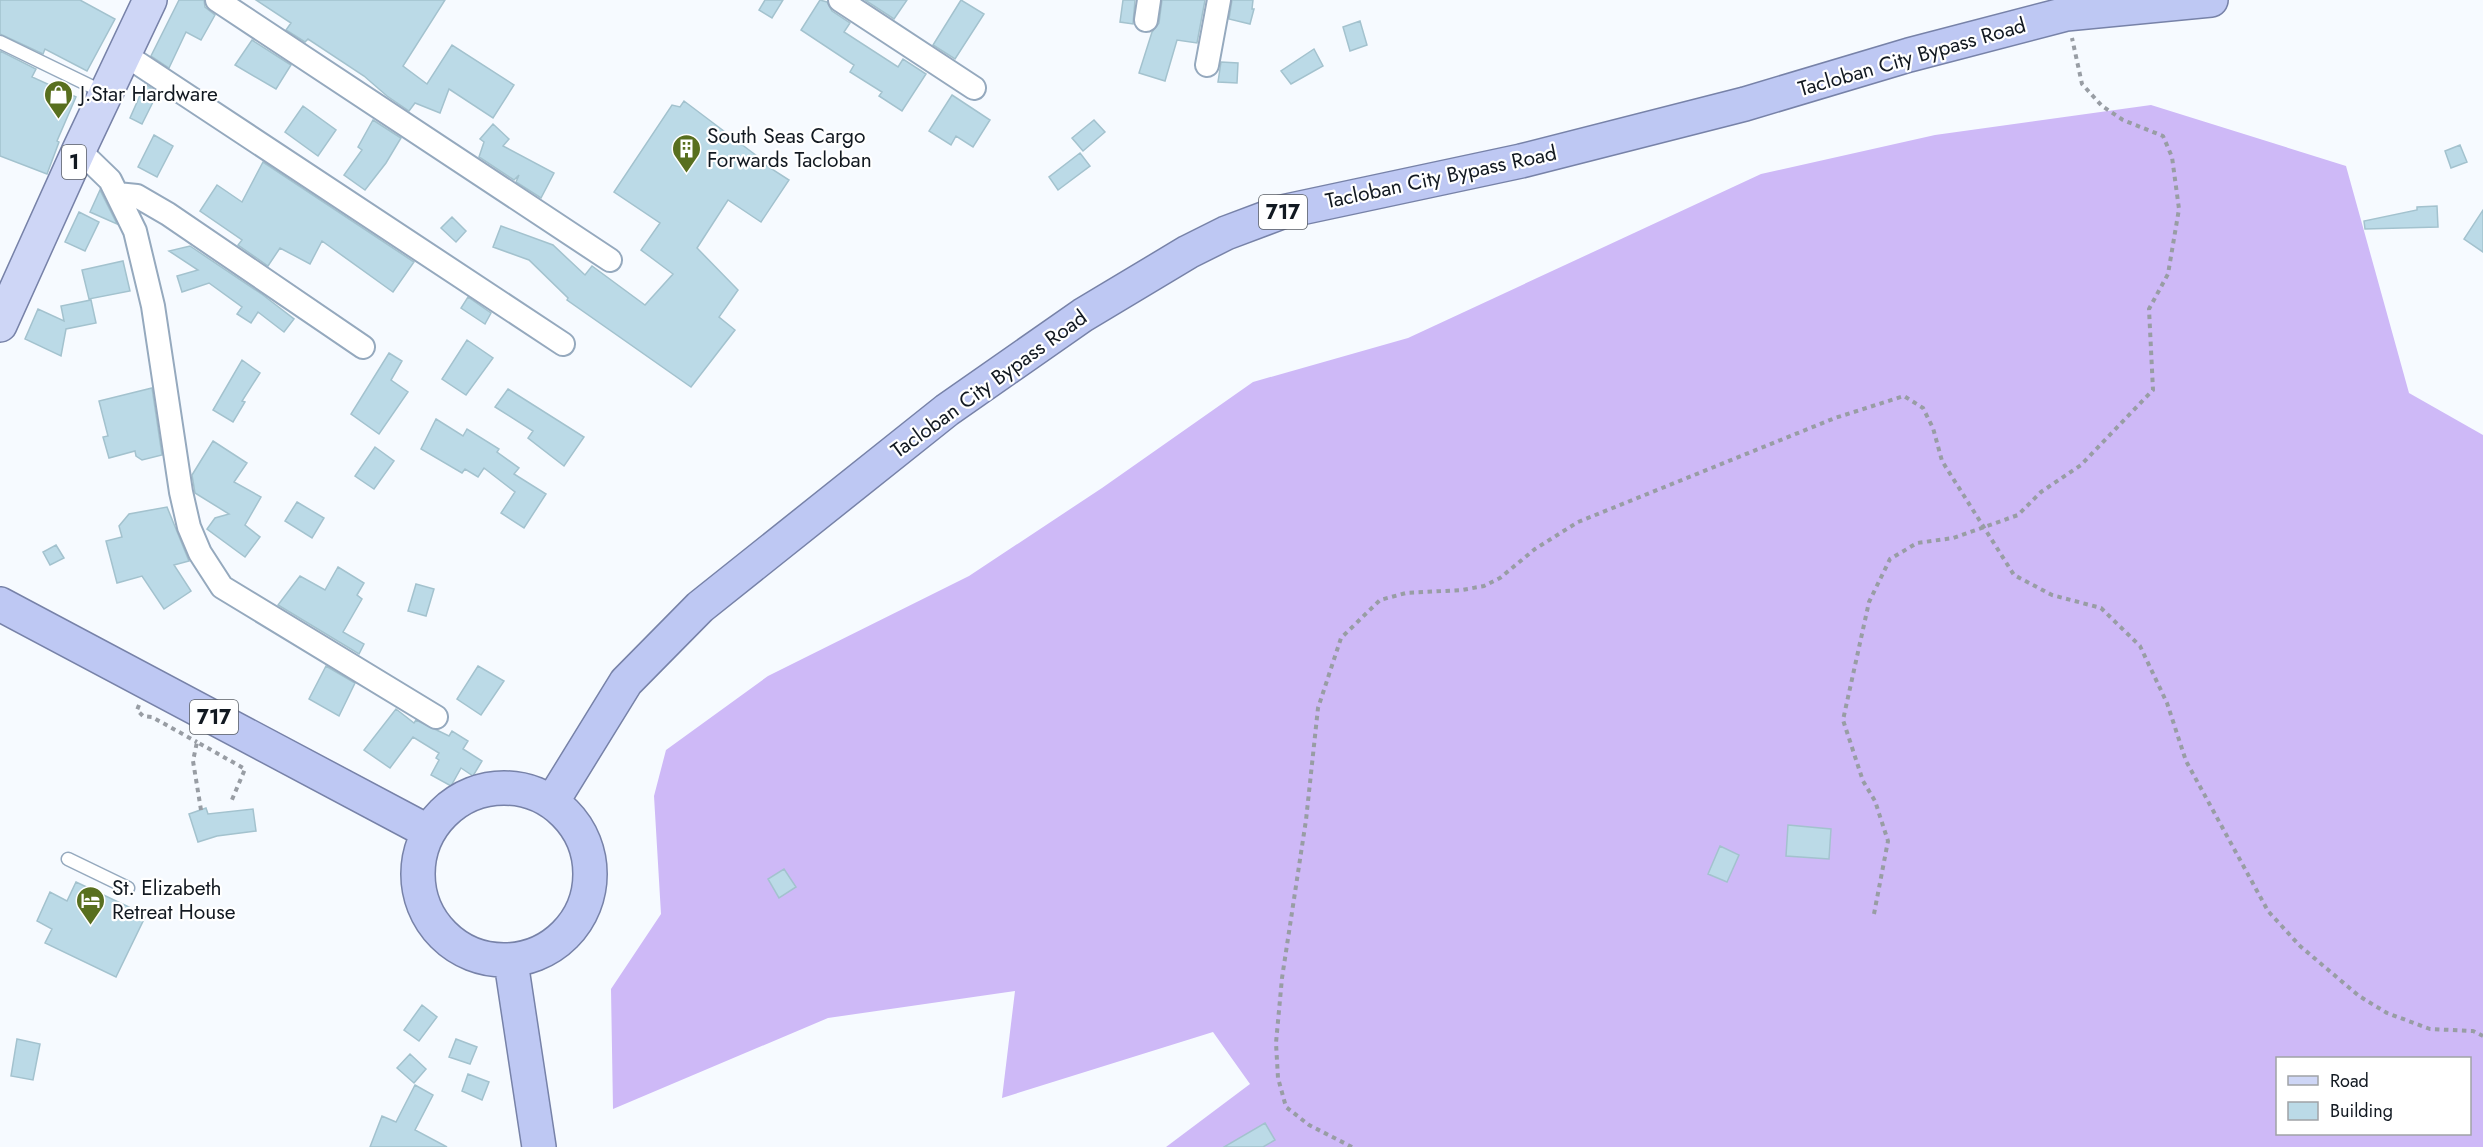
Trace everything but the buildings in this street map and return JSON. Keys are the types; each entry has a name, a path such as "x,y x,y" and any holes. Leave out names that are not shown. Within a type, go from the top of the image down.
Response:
{"highway":[{"name":"Tacloban City Bypass Road","path":"552,802 626,682 700,607 956,404 1083,315 1188,252 1226,233 1282,212 1521,161 1745,104 1909,55 2066,14 2211,0"},
{"name":"717","path":"0,604 428,831"},
{"path":"498,787 526,790 552,802 572,821 585,844 590,870 588,897 577,921 560,942 537,956 511,962 480,958 452,945 430,922 418,892 417,861 428,831 446,809 470,794 489,789 498,787"},
{"path":"511,962 539,1147"}],"main road":[{"name":"1","path":"0,325 150,0"}],"street":[{"path":"217,0 610,260"},
{"path":"840,0 974,88"},
{"path":"1207,65 1219,0"},
{"path":"124,54 563,344"},
{"path":"79,150 110,180 135,231 153,306 181,492 189,527 200,552 222,587 436,717"},
{"path":"117,194 137,196 168,214 363,346"}],"lane":[{"path":"0,42 106,94"},
{"path":"68,859 128,888"}],"path":[{"path":"1874,914 1888,841 1875,801 1863,781 1843,720 1869,602 1890,559 1917,543 1953,538 2018,515 2042,492 2081,465 2131,416 2153,390 2149,309 2168,274 2179,209 2172,158 2163,136 2123,120 2102,106 2082,84 2066,14"},
{"path":"1352,1147 1309,1125 1286,1107 1278,1078 1276,1043 1282,978 1306,820 1318,708 1341,638 1380,600 1406,592 1462,590 1484,586 1500,578 1535,549 1578,522 1835,418 1904,396 1923,408 1942,461 2014,575 2052,595 2101,608 2140,646 2168,703 2186,761 2268,910 2300,946 2359,996 2387,1013 2430,1029 2473,1031 2483,1035"},
{"path":"201,810 193,761 197,742 245,769 231,802"}],"shaded area":[{"path":"2151,105 2346,166 2409,393 2483,435 2483,1147 1166,1147 1250,1084 1213,1032 1002,1098 1015,991 828,1018 613,1109 611,989 661,914 654,796 666,750 768,676 969,576 1102,488 1253,382 1408,338 1761,174 1935,135"}],"place":[{"name":"J.Star Hardware","path":"59,120"},
{"name":"South Seas Cargo Forwards Tacloban","path":"686,174"},
{"name":"St. Elizabeth Retreat House","path":"91,926"}]}
